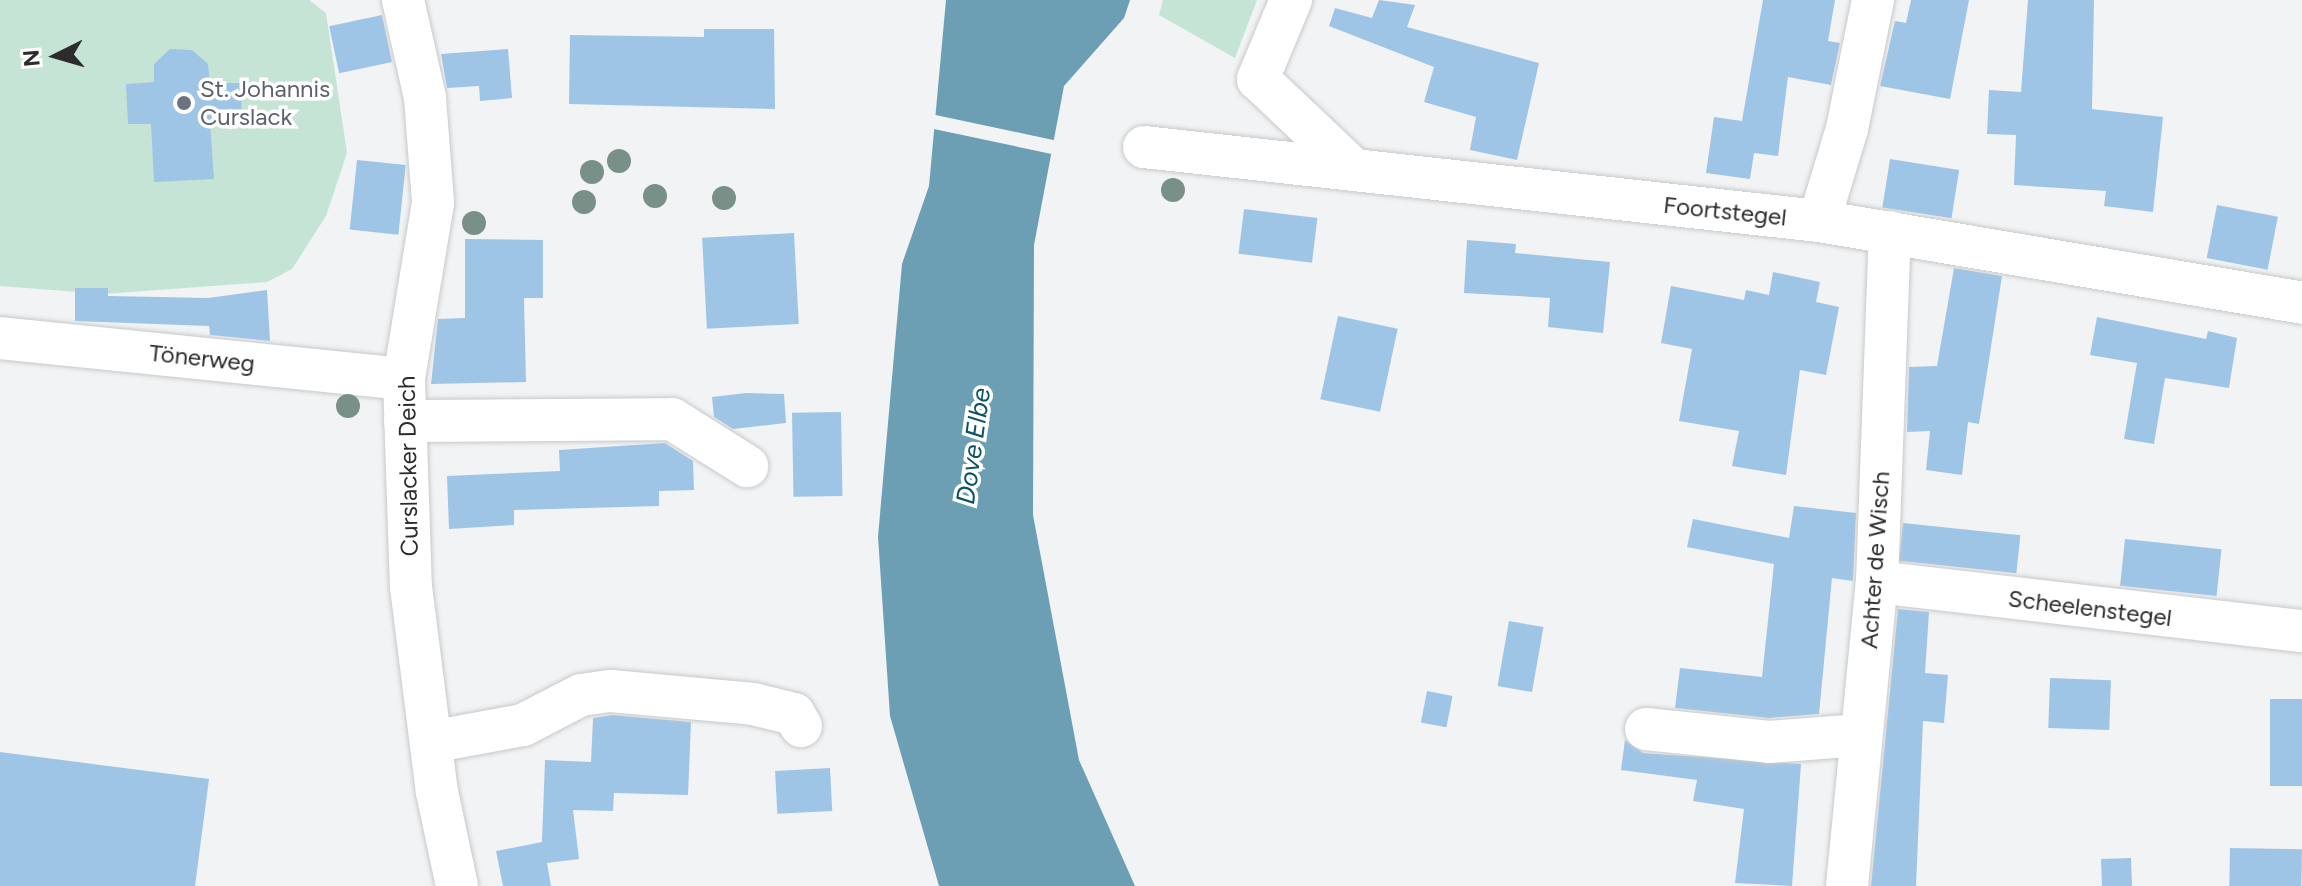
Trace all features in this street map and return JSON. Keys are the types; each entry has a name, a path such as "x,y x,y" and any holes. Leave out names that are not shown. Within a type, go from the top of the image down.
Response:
{"street":[{"name":"Curslacker Deich","path":"403,0 425,98 433,203 404,379 411,587 431,742 457,886"},
{"path":"1291,0 1258,79 1351,167"},
{"path":"1819,221 1847,129 1873,0"},
{"name":"Foortstegel","path":"1144,147 1351,167 1819,221 2302,303"},
{"name":"Achter de Wisch","path":"1847,886 1877,582 1890,232"},
{"name":"Tönerweg","path":"0,338 404,379"},
{"path":"405,421 672,419 747,466"},
{"name":"Scheelenstegel","path":"1877,582 2302,631"},
{"path":"431,742 523,725 581,695 611,691 753,704 794,714 801,726"},
{"path":"1646,729 1769,742 1861,735"}],"green space":[{"path":"0,0 309,0 326,13 347,153 326,216 292,269 267,282 104,294 0,286"},
{"path":"1163,0 1257,0 1235,58 1159,15"}],"water":[{"name":"Dove Elbe","path":"946,0 1130,0 1124,18 1064,86 1034,245 1033,515 1079,760 1135,886 939,886 890,716 878,537 902,264 929,186"}],"pier":[{"path":"931,114 1058,141 1055,155 928,128"}],"building":[{"path":"1379,0 1415,5 1407,27 1539,63 1517,160 1470,150 1476,117 1424,102 1434,67 1329,26 1335,8 1372,18"},
{"path":"1763,0 1835,0 1828,41 1840,43 1831,85 1788,77 1778,156 1754,153 1750,179 1706,173 1714,117 1742,121"},
{"path":"1911,0 1969,0 1950,99 1880,86 1895,21 1906,23"},
{"path":"2028,0 2094,0 2092,109 2163,117 2153,212 2104,206 2106,191 2014,185 2016,135 1987,134 1989,90 2021,92"},
{"path":"382,15 392,62 339,73 329,26"},
{"path":"704,29 774,29 775,109 569,104 570,35 704,37"},
{"name":"St. Johannis Curslack","path":"170,49 192,50 208,64 210,83 241,83 242,123 210,123 214,179 154,182 151,124 128,124 126,84 154,82 154,64"},
{"path":"508,49 512,98 480,101 479,86 447,88 441,54"},
{"path":"1890,159 1959,170 1951,218 1882,207"},
{"path":"357,160 406,165 398,235 350,230"},
{"path":"2217,205 2278,217 2268,270 2207,258"},
{"path":"1244,209 1317,218 1312,263 1239,254"},
{"path":"794,233 799,324 707,329 702,238"},
{"path":"465,239 543,240 543,298 524,298 526,382 431,384 438,319 465,318"},
{"path":"1467,240 1516,244 1515,253 1610,262 1603,333 1548,327 1550,298 1464,293"},
{"path":"1954,268 2002,276 1979,424 1968,422 1962,475 1926,470 1930,431 1907,432 1909,367 1937,366"},
{"path":"1773,272 1820,282 1816,302 1839,307 1826,375 1800,370 1786,475 1732,466 1739,431 1679,421 1692,349 1661,343 1671,286 1744,300 1746,290 1769,295"},
{"path":"75,288 108,288 108,296 208,298 267,290 270,341 210,335 209,326 75,321"},
{"path":"1338,316 1398,329 1380,412 1320,399"},
{"path":"2097,317 2206,339 2208,331 2237,338 2229,388 2165,378 2154,444 2124,439 2137,363 2090,355"},
{"path":"746,393 784,394 786,423 733,429 714,417 712,397"},
{"path":"841,412 842,496 793,497 792,413"},
{"path":"665,443 693,461 694,490 659,491 659,506 514,510 514,525 449,529 447,476 560,471 559,450"},
{"path":"1794,506 1856,513 1853,581 1832,578 1819,714 1769,718 1675,708 1680,668 1762,677 1774,564 1687,547 1693,519 1789,538"},
{"path":"1903,523 2020,535 2016,573 1899,561"},
{"path":"2125,539 2221,549 2217,596 2120,586"},
{"path":"1898,609 1929,612 1925,673 1948,675 1944,723 1923,721 1916,886 1871,886"},
{"path":"1509,621 1543,627 1532,692 1498,686"},
{"path":"2050,678 2111,680 2109,730 2048,728"},
{"path":"1427,691 1453,696 1446,727 1421,722"},
{"path":"2270,699 2302,699 2302,786 2270,786"},
{"path":"612,715 691,722 688,795 614,793 613,811 573,810 579,859 547,863 551,886 503,886 496,851 542,842 545,760 591,762 593,718"},
{"path":"1625,740 1643,753 1801,764 1792,886 1735,883 1744,809 1693,801 1697,780 1621,770"},
{"path":"0,752 209,779 195,886 0,886"},
{"path":"830,768 832,811 777,814 775,771"},
{"path":"2230,848 2302,849 2301,886 2229,886"},
{"path":"2131,858 2132,886 2102,886 2101,859"}],"place":[{"name":"St. Johannis Curslack","path":"184,103"}]}
